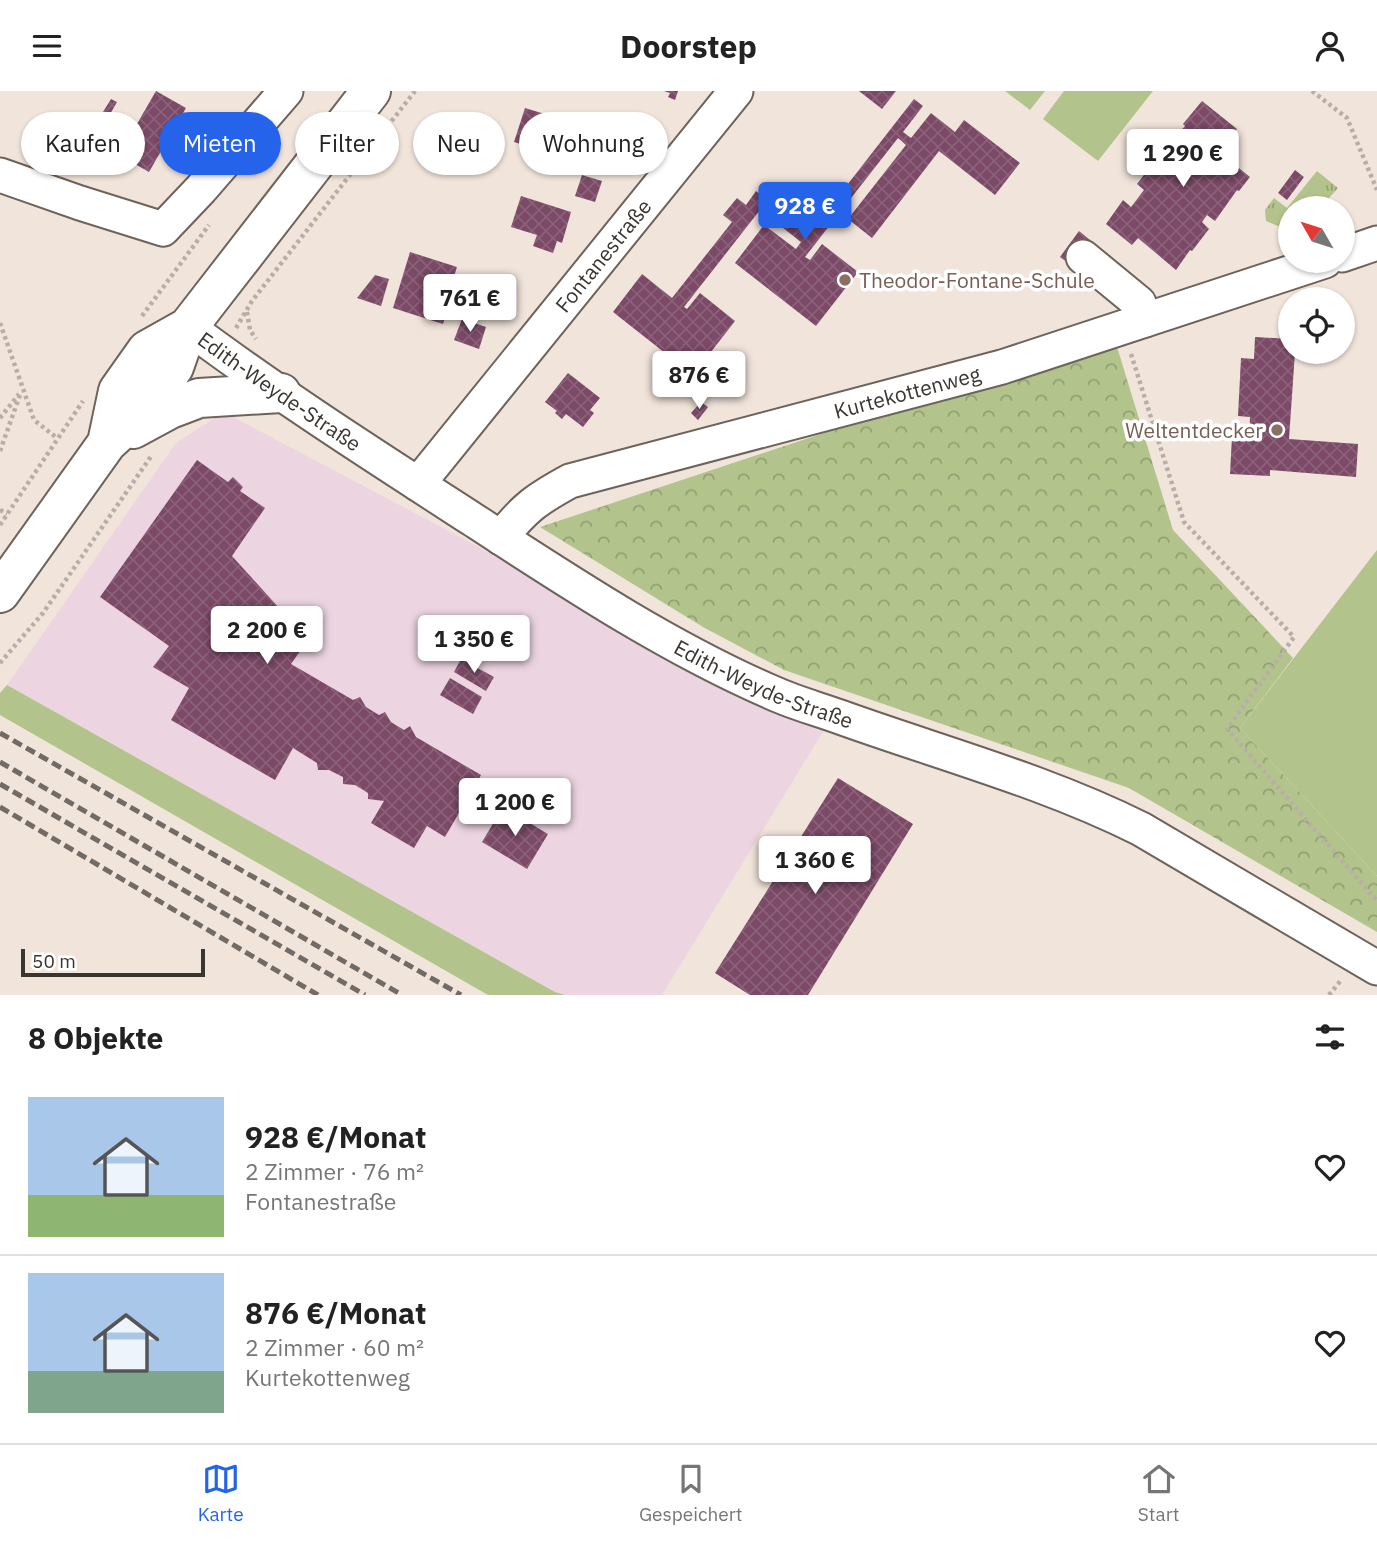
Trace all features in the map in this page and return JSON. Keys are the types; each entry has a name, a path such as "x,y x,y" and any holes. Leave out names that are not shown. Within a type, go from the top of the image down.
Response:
{"main road":[{"path":"0,593 107,443 118,391 147,350 188,327 371,91"},
{"path":"107,443 170,409 199,398 281,393"}],"street":[{"path":"0,175 163,229 286,91"},
{"name":"Fontanestraße","path":"418,484 736,91"},
{"path":"1355,251 1377,243"},
{"path":"1083,257 1139,303 1134,324"},
{"name":"Kurtekottenweg","path":"501,538 521,512 540,497 570,481 1002,367 1289,273"},
{"name":"Edith-Weyde-Straße","path":"188,327 281,393 501,538 709,664 776,695 1007,774 1110,813 1377,968"}],"path":[{"path":"247,312 261,290 415,91"},
{"path":"1312,91 1347,118 1377,190"},
{"path":"0,323 34,420 57,438"},
{"path":"1134,324 1184,521 1294,637 1227,729 1377,901"},
{"path":"0,418 22,391"},
{"path":"0,451 22,391"},
{"path":"0,525 89,392"},
{"path":"0,663 43,613 157,448"},
{"path":"0,510 7,514"}],"shaded area":[{"path":"224,412 824,730 662,995 565,995 555,992 7,685 176,443"}],"green space":[{"path":"1005,91 1045,91 1030,110"},
{"path":"1064,91 1153,91 1098,161 1043,119"},
{"path":"1317,171 1338,188 1331,196 1297,196"},
{"path":"1274,198 1278,201 1278,226 1266,221 1265,210"},
{"path":"1114,337 1173,530 1293,658 1240,728 1377,876 1377,932 1129,788 784,670 703,627 540,527"},
{"path":"1377,550 1377,876 1240,728"},
{"path":"7,685 555,992 565,995 488,995 0,715 0,693"}],"building":[{"path":"156,91 186,108 184,112 159,112 159,155 149,172 145,170 144,112"},
{"path":"664,91 678,91 675,100 668,97 670,93"},
{"path":"859,91 896,91 882,109"},
{"path":"111,99 117,102 111,112 103,112"},
{"path":"914,99 923,106 903,132 911,138 931,113 955,132 964,120 1020,163 995,195 939,151 872,238 848,219 906,145 898,138 805,257 810,260 822,244 858,272 816,326 735,263 764,225 796,249 801,242 760,210 684,307 687,309 700,293 735,321 693,375 613,312 642,274 672,298 732,222 723,215 737,198 746,205 756,191 809,234"},
{"path":"1202,101 1237,129 1230,137 1236,141 1224,156 1250,177 1215,221 1207,215 1202,222 1209,229 1176,270 1138,238 1132,245 1106,224 1123,200 1131,207 1144,190 1137,184 1160,154 1168,160 1174,153 1166,147"},
{"path":"519,127 519,144 514,142"},
{"path":"1295,170 1304,177 1290,196 1278,193"},
{"path":"582,175 602,181 595,202 575,196"},
{"path":"521,196 571,212 562,243 557,241 553,253 533,246 537,235 511,227"},
{"path":"1079,231 1090,240 1071,265 1060,257"},
{"path":"410,252 457,267 449,292 453,293 443,324 393,308"},
{"path":"375,275 389,279 381,306 357,298"},
{"path":"462,319 486,327 479,349 454,340"},
{"path":"1255,337 1278,338 1278,364 1294,364 1289,439 1358,444 1356,477 1270,470 1270,476 1230,474 1232,437 1249,438 1250,417 1238,416 1241,358 1254,359"},
{"path":"568,373 600,398 590,410 594,413 583,427 566,414 562,419 555,413 557,411 545,402"},
{"path":"701,402 708,407 698,420 691,413"},
{"path":"197,460 228,482 233,477 243,487 240,491 265,508 232,556 308,640 291,664 353,700 360,697 366,707 379,715 385,712 391,722 404,730 410,726 416,737 481,775 445,837 427,826 414,848 371,823 384,801 368,799 368,793 355,785 343,784 343,777 329,770 318,770 317,763 293,748 275,780 171,720 189,688 153,667 169,646 100,597"},
{"path":"461,659 494,677 486,691 454,672"},
{"path":"450,678 482,697 473,714 440,695"},
{"path":"838,778 913,824 808,995 750,995 715,973"},
{"path":"503,807 548,834 527,869 482,842"}],"railway":[{"path":"0,733 461,995"},
{"path":"0,762 402,995"},
{"path":"0,784 365,995"},
{"path":"0,807 318,995"}],"place":[{"name":"Theodor-Fontane-Schule","path":"845,280"},
{"name":"Weltentdecker","path":"1277,430"}]}
